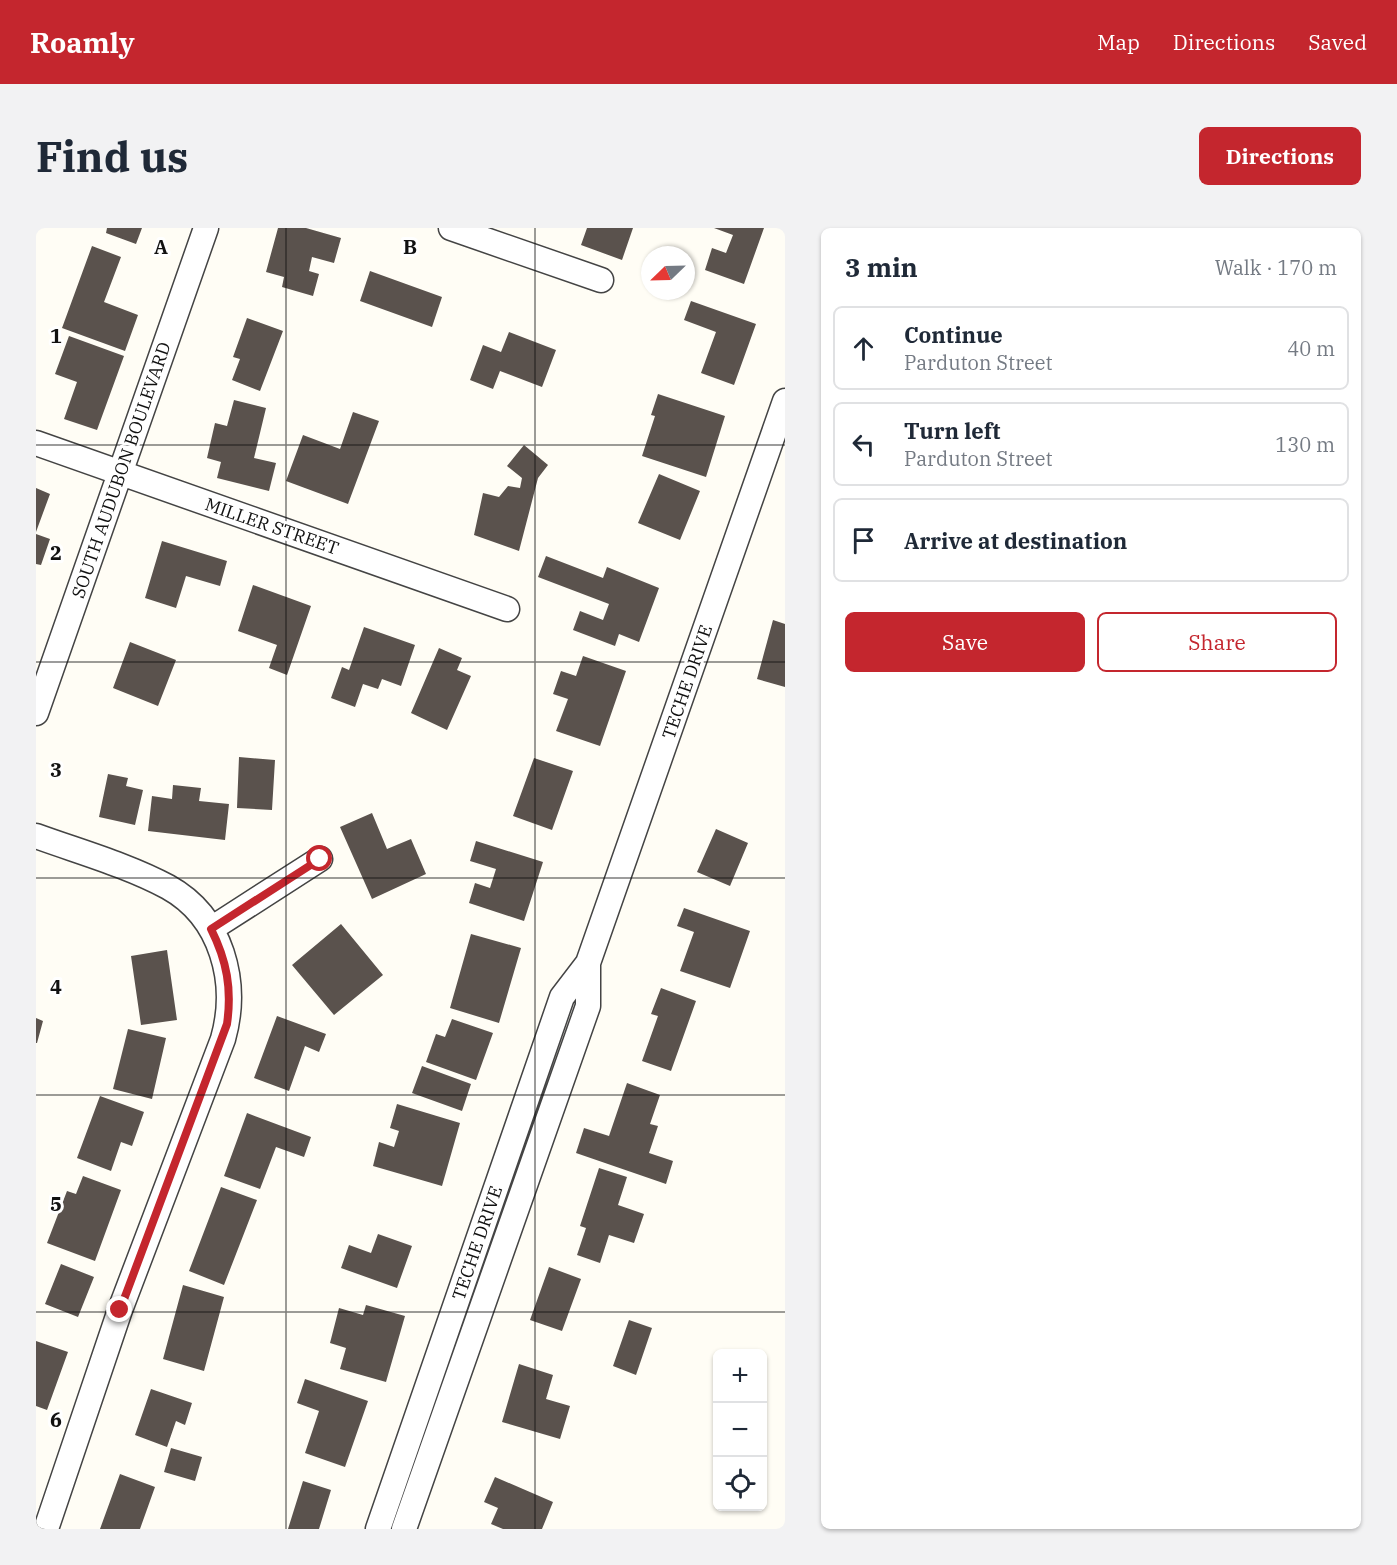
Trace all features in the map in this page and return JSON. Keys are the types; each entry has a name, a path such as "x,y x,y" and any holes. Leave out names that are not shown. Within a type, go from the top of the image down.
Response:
{"street":[{"name":"SOUTH AUDUBON BOULEVARD","path":"36,712 206,228"},
{"path":"451,228 601,280"},
{"name":"TECHE DRIVE","path":"378,1529 562,997 588,963 785,401"},
{"name":"MILLER STREET","path":"36,443 507,609"},
{"path":"36,836 148,878 183,897 211,929 224,957 230,985 227,1024 120,1310 46,1529"},
{"path":"211,929 320,859"},
{"name":"TECHE DRIVE","path":"404,1529 588,1006 588,963"},
{"path":"447,1328 472,1337"}],"building":[{"path":"107,228 142,228 136,244 106,233"},
{"path":"278,228 306,228 341,238 334,263 312,257 309,271 319,274 313,296 282,287 284,277 266,272"},
{"path":"587,228 633,228 622,260 581,245"},
{"path":"714,228 764,228 744,284 705,270 712,248 726,253 733,235"},
{"path":"92,246 121,257 104,302 138,315 125,351 62,328"},
{"path":"370,271 442,297 432,327 360,301"},
{"path":"691,301 756,324 734,385 701,373 716,332 684,320"},
{"path":"247,318 283,331 260,391 232,380 240,359 233,357"},
{"path":"509,332 556,350 542,387 500,371 493,389 470,380 483,345 501,352"},
{"path":"69,336 124,356 97,430 64,419 77,382 55,374"},
{"path":"658,394 725,416 706,477 642,456 655,416 651,415"},
{"path":"234,400 266,408 254,458 276,463 269,491 217,478 221,462 207,458 215,423 227,426"},
{"path":"353,412 379,421 348,504 286,481 303,435 340,449"},
{"path":"524,445 548,465 538,478 519,551 474,535 483,493 499,497 508,486 520,488 522,478 507,466"},
{"path":"659,474 700,491 680,540 638,523"},
{"path":"36,488 50,494 36,532"},
{"path":"36,534 50,539 41,565 36,564"},
{"path":"162,541 227,561 220,586 186,576 176,608 145,598"},
{"path":"546,556 603,578 607,567 659,588 639,642 619,634 615,646 573,630 580,611 603,620 609,604 538,577"},
{"path":"253,585 311,606 287,675 269,668 277,645 238,631"},
{"path":"773,620 785,624 785,687 757,679"},
{"path":"364,627 415,645 401,686 382,679 378,689 363,684 355,707 331,698 342,667 349,670"},
{"path":"130,642 176,660 158,706 113,688"},
{"path":"439,648 462,658 457,670 471,676 447,730 411,713"},
{"path":"583,656 626,671 600,746 556,731 568,699 553,694 561,671 576,676"},
{"path":"239,757 275,760 272,810 237,808"},
{"path":"534,758 573,771 552,830 513,816"},
{"path":"108,774 128,778 126,786 143,790 135,825 99,817"},
{"path":"173,785 201,788 199,801 229,804 225,840 148,831 152,796 172,799"},
{"path":"372,813 387,849 411,839 426,874 372,899 340,827"},
{"path":"716,829 748,843 730,886 697,872"},
{"path":"476,841 543,862 524,921 469,903 475,883 490,888 496,869 470,861"},
{"path":"684,908 750,931 730,988 680,971 694,932 677,926"},
{"path":"341,924 383,975 334,1015 292,965"},
{"path":"471,934 521,948 499,1023 450,1008"},
{"path":"167,950 177,1020 141,1025 131,956"},
{"path":"661,988 696,1001 671,1071 642,1061 658,1016 651,1014"},
{"path":"277,1016 326,1034 319,1052 305,1046 289,1091 254,1078"},
{"path":"36,1018 43,1021 37,1043 36,1043"},
{"path":"452,1019 493,1033 476,1080 426,1062 436,1034 445,1037"},
{"path":"128,1029 166,1038 152,1099 113,1089"},
{"path":"422,1066 471,1084 462,1111 412,1093"},
{"path":"627,1083 660,1095 650,1124 658,1126 649,1153 673,1161 666,1184 576,1153 584,1128 609,1136"},
{"path":"100,1096 144,1112 132,1146 121,1142 111,1171 77,1158"},
{"path":"397,1104 460,1123 442,1186 373,1166 379,1142 394,1147 399,1131 390,1128"},
{"path":"247,1113 311,1137 304,1157 276,1147 260,1189 224,1176"},
{"path":"599,1168 627,1177 618,1205 644,1214 634,1243 609,1235 600,1263 577,1255 586,1228 580,1226"},
{"path":"83,1176 121,1190 95,1261 47,1243 67,1191 76,1194"},
{"path":"221,1187 257,1200 224,1285 189,1271"},
{"path":"378,1234 412,1246 397,1288 341,1268 349,1245 371,1253"},
{"path":"61,1264 94,1277 78,1317 45,1304"},
{"path":"549,1267 581,1279 562,1331 530,1320"},
{"path":"183,1285 224,1297 204,1371 163,1359"},
{"path":"366,1305 405,1316 386,1382 340,1369 346,1348 330,1343 339,1308 363,1315"},
{"path":"629,1320 652,1328 636,1375 613,1366"},
{"path":"36,1341 68,1352 47,1410 36,1406"},
{"path":"519,1364 553,1375 546,1399 570,1406 560,1439 502,1422"},
{"path":"305,1379 368,1401 345,1467 305,1453 319,1411 297,1403"},
{"path":"151,1389 192,1403 185,1425 176,1421 167,1447 135,1435"},
{"path":"171,1448 202,1457 195,1481 164,1472"},
{"path":"120,1474 155,1487 140,1529 100,1529"},
{"path":"495,1477 553,1502 542,1529 503,1529 491,1524 498,1508 484,1502"},
{"path":"303,1481 331,1490 319,1529 288,1529"}],"route":[{"path":"120,1310 227,1024 230,985 221,950 211,929 320,859"}]}
